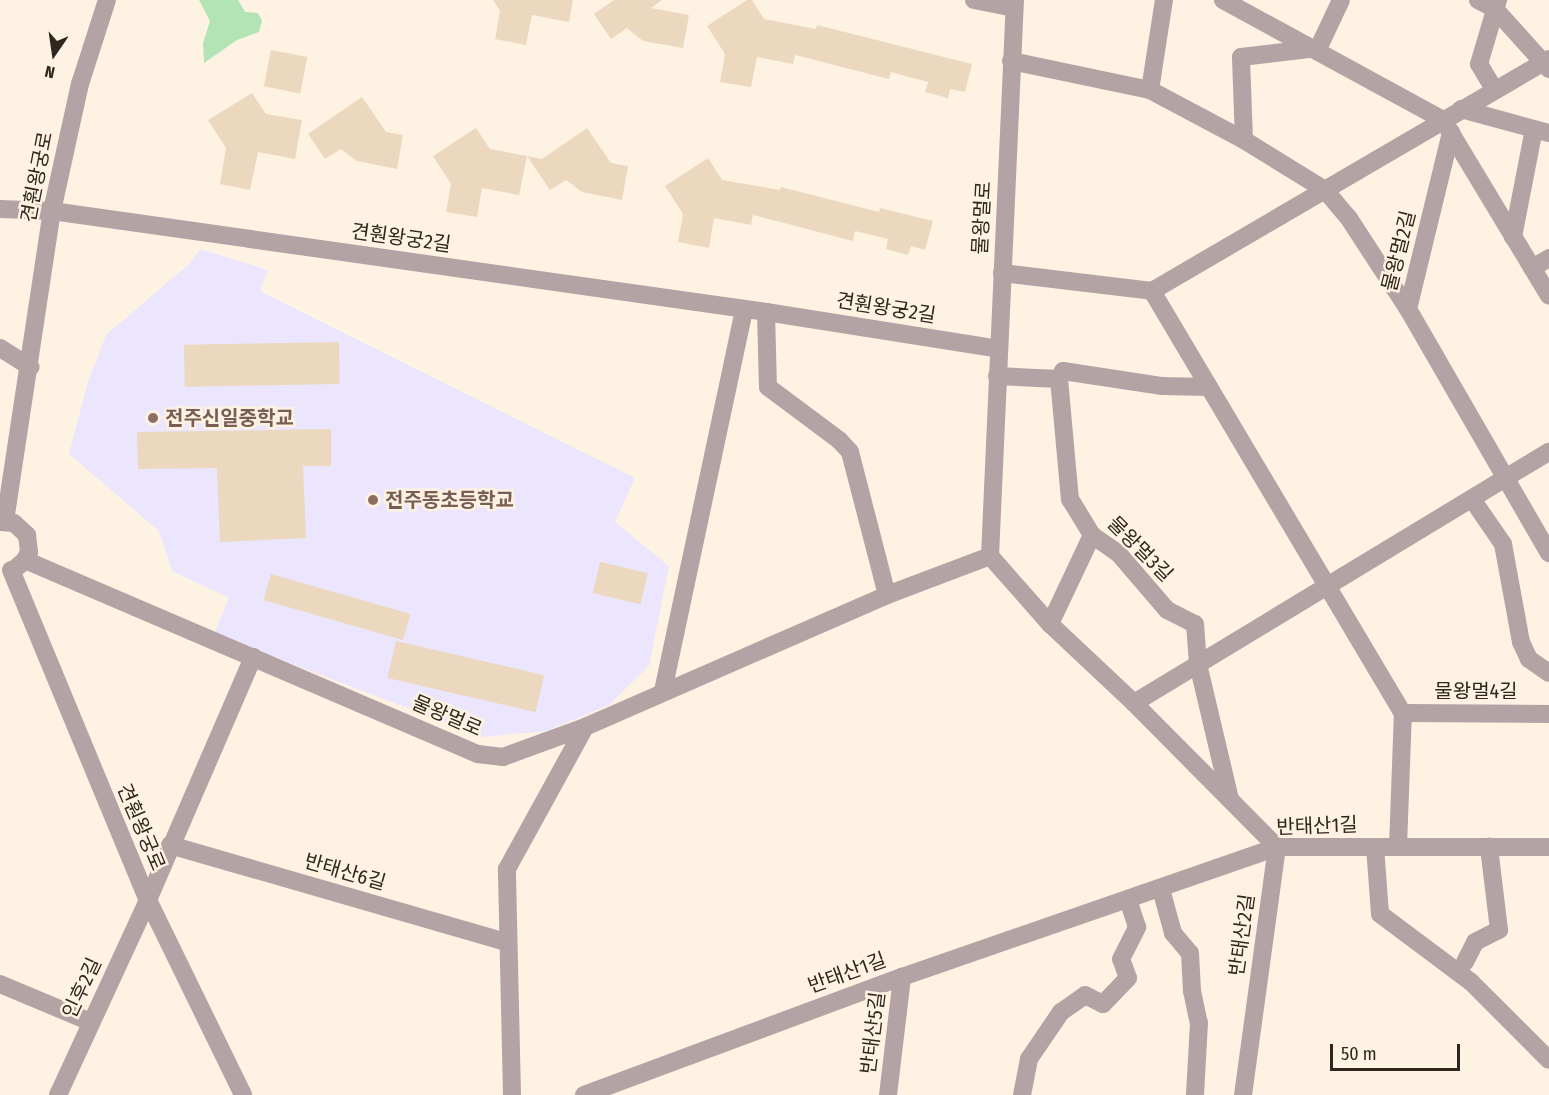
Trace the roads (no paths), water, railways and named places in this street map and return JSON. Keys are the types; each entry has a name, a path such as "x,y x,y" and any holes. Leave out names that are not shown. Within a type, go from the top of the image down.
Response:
{"street":[{"name":"견훤왕궁로","path":"2,522 5,495 30,367 52,211 80,84 107,0"},
{"path":"974,0 1014,4"},
{"path":"1011,61 1150,90 1164,0"},
{"path":"1223,0 1447,126 1549,296"},
{"path":"1313,50 1341,0"},
{"path":"1002,273 1152,291 1325,190 1447,126 1461,110 1494,89 1548,63 1496,4 1478,0"},
{"name":"물왕멀로","path":"12,567 253,657 478,754 503,757 585,727 887,595 990,556 1014,4"},
{"path":"1494,89 1479,64 1496,4"},
{"path":"1244,141 1242,57 1313,50"},
{"name":"물왕멀2길","path":"1150,90 1244,141 1325,190 1348,217 1408,309"},
{"path":"1461,110 1541,131 1513,237"},
{"name":"물왕멀2길","path":"1408,309 1447,126"},
{"name":"견훤왕궁2길","path":"0,209 52,211 766,312 999,349"},
{"path":"1529,263 1549,258"},
{"path":"1152,291 1329,585 1403,713 1398,847"},
{"path":"663,691 744,309"},
{"path":"1408,309 1549,553"},
{"path":"766,312 768,387 839,440 850,452 887,595"},
{"path":"0,348 30,367"},
{"path":"997,376 1059,379 1064,371 1161,386 1209,387"},
{"name":"물왕멀3길","path":"1059,379 1070,499 1092,535 1119,554 1167,610 1195,624 1198,664 1230,801"},
{"path":"1134,703 1549,452"},
{"path":"1472,499 1503,544 1521,642 1529,659 1549,673"},
{"path":"2,522 14,523 27,535 29,543 12,567"},
{"path":"1050,624 1092,535"},
{"path":"990,556 1050,624 1134,703 1277,847"},
{"name":"견훤왕궁로","path":"12,567 148,900 243,1095"},
{"name":"인후2길","path":"58,1095 148,900 253,657"},
{"name":"물왕멀4길","path":"1403,713 1549,714"},
{"path":"512,1095 507,869 585,727"},
{"name":"반태산6길","path":"170,845 507,942"},
{"name":"반태산1길","path":"584,1095 902,977 1277,847 1549,847"},
{"name":"반태산2길","path":"1243,1095 1277,847"},
{"name":"반태산1길","path":"1374,847 1380,914 1471,982 1549,1060"},
{"path":"1466,962 1475,942 1498,930 1489,847"},
{"path":"1161,889 1173,933 1190,953 1192,991 1199,1023 1195,1095"},
{"path":"1022,1095 1029,1059 1061,1012 1085,995 1103,1004 1128,978 1121,959 1137,927 1128,899"},
{"name":"반태산5길","path":"888,1095 902,977"},
{"path":"0,984 91,1022"}],"place":[{"name":"전주신일중학교","path":"153,418"},
{"name":"전주동초등학교","path":"373,500"}]}
